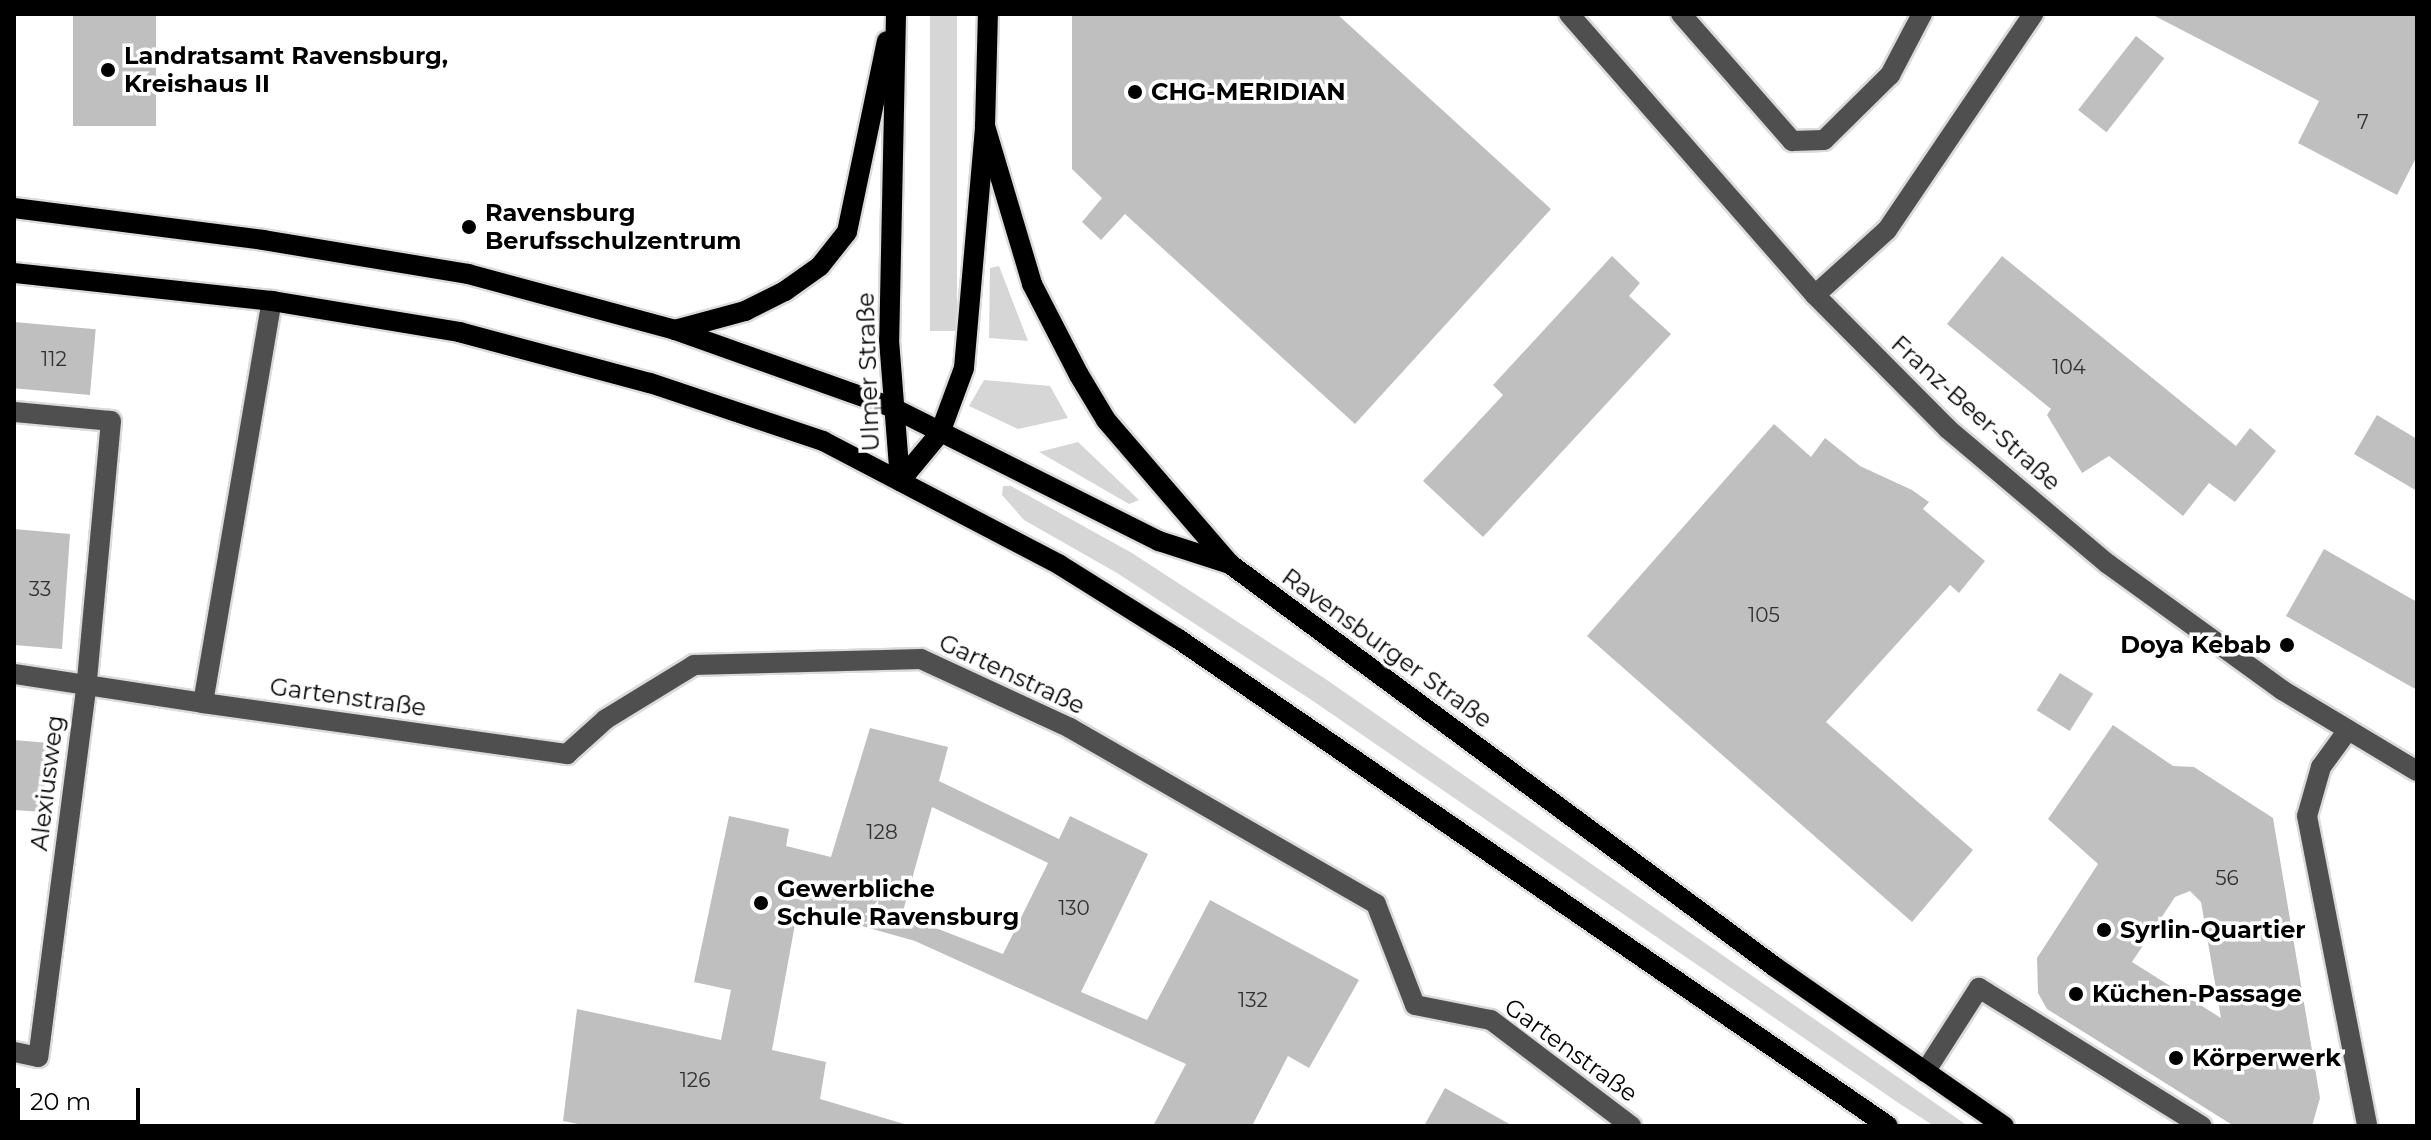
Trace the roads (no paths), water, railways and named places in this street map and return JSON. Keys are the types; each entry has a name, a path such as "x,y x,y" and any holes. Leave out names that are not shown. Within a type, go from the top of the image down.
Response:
{"main road":[{"path":"14,208 263,240 468,274 675,330 745,311 797,283 820,266 847,232 894,14"},
{"name":"Ulmer Straße","path":"894,14 891,407 900,481"},
{"name":"Ulmer Straße","path":"900,481 940,433 964,368 985,126 988,14"},
{"path":"985,126 1032,284 1079,375 1106,420 1230,564"},
{"path":"14,273 272,301 459,332 636,379 823,441 1060,565 1177,638 1888,1126"},
{"name":"Ravensburger Straße","path":"675,330 891,407 1159,541 1230,564 1925,1072 2004,1126"}],"street":[{"name":"Franz-Beer-Straße","path":"1569,14 1815,295 1948,429 2108,564 2282,690 2417,771"},
{"path":"1681,14 1792,141 1824,140 1890,75 1922,14"},
{"path":"1815,295 1887,230 2033,14"},
{"path":"14,674 87,682 203,703 272,301"},
{"path":"14,412 111,421 87,682"},
{"name":"Gartenstraße","path":"203,703 567,754 606,719 694,665 921,659 1070,728 1376,904 1415,1005 1491,1020 1631,1126"},
{"name":"Alexiusweg","path":"14,1052 38,1057 87,682"},
{"path":"2348,730 2321,767 2307,816 2367,1126"},
{"path":"1925,1072 1979,988 2202,1126"}],"place":[{"name":"Landratsamt Ravensburg, Kreishaus II","path":"108,70"},
{"name":"CHG-MERIDIAN","path":"1135,92"},
{"name":"Ravensburg Berufsschulzentrum","path":"469,227"},
{"name":"Doya Kebab","path":"2287,645"},
{"name":"Gewerbliche Schule Ravensburg","path":"761,903"},
{"name":"Syrlin-Quartier","path":"2104,930"},
{"name":"Küchen-Passage","path":"2076,994"},
{"name":"Körperwerk","path":"2176,1058"}]}
